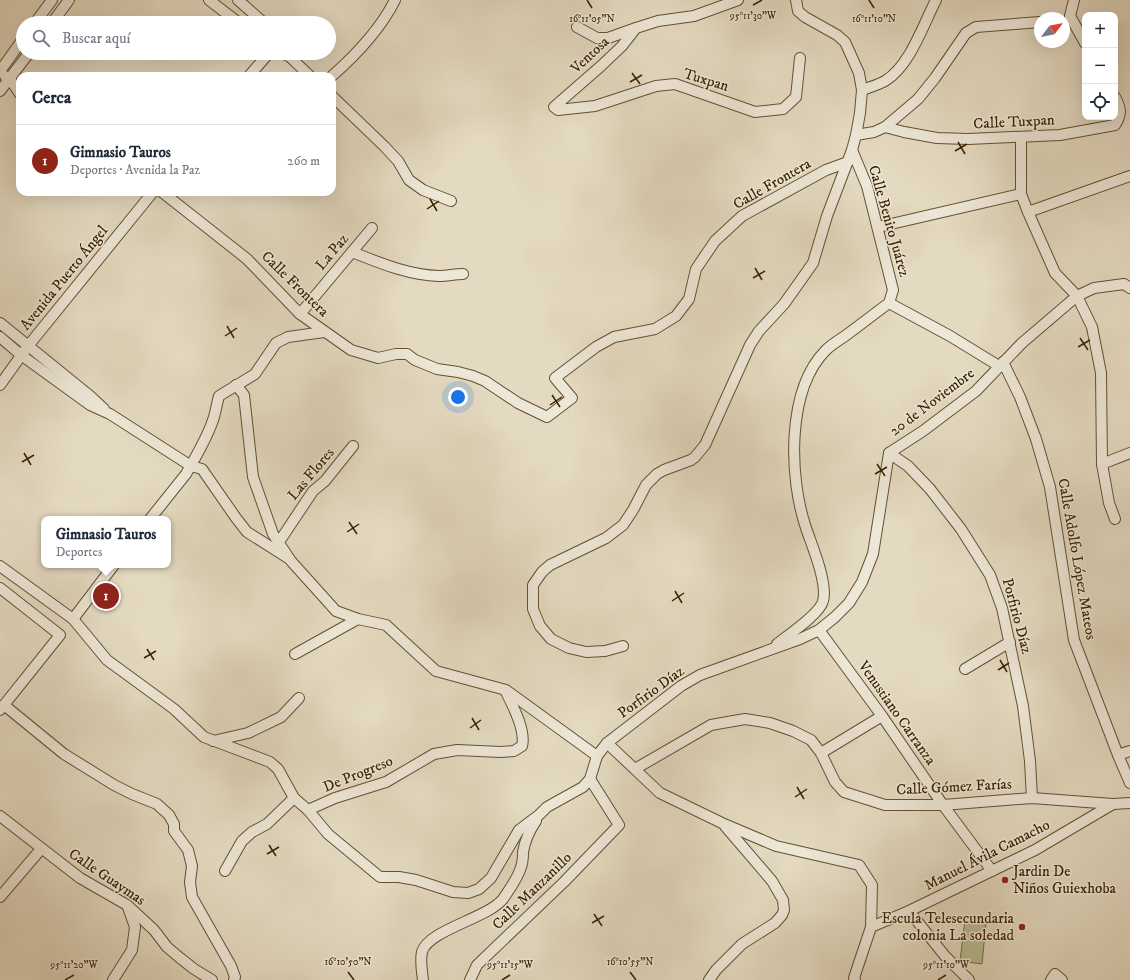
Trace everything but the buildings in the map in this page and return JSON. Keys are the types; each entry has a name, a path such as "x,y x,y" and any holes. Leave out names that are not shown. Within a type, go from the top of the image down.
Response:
{"street":[{"path":"40,16 52,0"},
{"path":"57,16 70,0"},
{"path":"209,0 230,16"},
{"path":"238,0 256,16"},
{"path":"336,72 352,58 372,36 395,0"},
{"path":"577,27 596,38 608,38 658,21 694,16 738,0"},
{"name":"Calle Benito Juárez","path":"796,0 798,10 805,17 832,32 845,42 859,73 862,90 856,135 852,150 867,186 878,227 893,290 889,303"},
{"path":"862,90 886,80 903,65 913,48 936,0"},
{"path":"1069,12 1074,0"},
{"path":"1070,21 1082,39"},
{"path":"856,135 874,132 885,127 918,99 935,78 966,33 976,27 1034,22"},
{"name":"Ventosa","path":"554,107 622,46 636,28"},
{"path":"16,49 0,72 10,79 16,88"},
{"name":"Tuxpan","path":"554,107 558,110 596,106 656,86 675,84 755,112 783,109 796,97 800,58"},
{"path":"16,93 1,90 24,60"},
{"path":"252,72 262,60"},
{"path":"293,60 306,72"},
{"path":"336,100 398,161 409,180 423,190 451,201"},
{"name":"Calle Tuxpan","path":"885,127 937,138 968,139 1060,135 1115,125 1120,117 1120,105 1118,102"},
{"path":"1021,137 1021,194 1055,272 1077,296 1092,327 1101,373 1102,464 1109,503 1115,519"},
{"path":"623,646 605,651 586,652 569,648 551,639 540,626 533,609 533,585 536,579 550,565 606,538 623,525 633,510 646,484 657,474 691,460 705,445 750,345 759,331 784,304 813,263 827,216 852,150"},
{"name":"Calle Frontera","path":"167,196 247,259 300,314 351,350 378,358 396,354 407,354 415,360 437,369 466,374 485,381 518,403 547,417 572,398 555,378 596,347 614,337 655,329 676,316 689,299 696,269 715,241 742,216 826,170 848,162"},
{"path":"1028,212 1130,176"},
{"path":"878,227 1021,194"},
{"name":"Avenida Puerto Ángel","path":"0,386 28,346 150,196"},
{"name":"La Paz","path":"300,314 372,228"},
{"path":"352,252 392,268 405,271 439,276 464,274"},
{"name":"20 de Noviembre","path":"819,630 835,617 848,603 862,582 873,554 889,453 923,431 976,391 1022,343 1077,296 1094,288 1124,284 1130,288"},
{"path":"765,652 813,616 823,602 824,588 817,561 802,517 797,494 794,467 794,444 797,416 804,390 812,370 826,350 889,303 1001,364"},
{"path":"0,323 110,414"},
{"path":"152,516 191,466 202,446 214,418 219,396 255,374 276,343 288,337 324,332"},
{"path":"0,337 90,405 110,414 191,466 202,469 247,532 291,561"},
{"name":"Calle Adolfo López Mateos","path":"1001,364 1020,397 1038,446 1050,487 1074,640 1130,783"},
{"path":"0,566 73,618 107,660 174,709 204,737 270,762 278,769 294,798 308,810 328,834 380,877 399,877 416,880 453,892 468,893 479,889 491,878 519,830 547,807 583,787 590,779 597,756 506,690 436,671 386,626 358,619 336,611 291,561 273,534 253,477 244,395 236,385"},
{"name":"Las Flores","path":"279,542 313,491 325,481 353,446"},
{"name":"Porfirio Díaz","path":"889,453 908,466 930,489 978,553 990,575 1002,608 1023,706 1030,761 1032,798"},
{"path":"1102,464 1130,453"},
{"path":"73,618 112,568"},
{"path":"0,588 60,635 2,708 64,754 114,785 157,804 172,819 174,830 188,850 192,866 190,882 192,897 231,966 234,980"},
{"path":"295,654 358,619"},
{"name":"Porfirio Díaz","path":"597,756 607,743 687,682 700,675 765,652 819,630"},
{"name":"Venustiano Carranza","path":"819,630 882,716 943,805 992,872"},
{"path":"965,669 1010,642"},
{"name":"De Progreso","path":"308,810 335,798 386,782 434,754 457,750 501,752 514,751 522,746 524,739 506,690"},
{"path":"213,741 248,733 281,717 298,698"},
{"path":"821,753 882,716"},
{"name":"Calle Gómez Farías","path":"635,769 711,725 745,719 770,722 793,730 811,740 821,753 835,782 844,792 885,806 943,805 1032,798 1113,804 1130,803"},
{"path":"607,743 660,793 722,823 776,846 858,865 872,885 871,927 854,978 855,980"},
{"path":"1118,755 1130,751"},
{"name":"Calle Manzanillo","path":"470,980 477,965 564,882 618,825 590,779"},
{"path":"225,871 242,841 252,832 266,824 294,798"},
{"name":"Manuel Ávila Camacho","path":"871,927 992,872 1035,850 1113,804"},
{"path":"423,980 422,952 426,946 448,930 485,913 503,899 522,866 528,833 539,815"},
{"name":"Calle Guaymas","path":"0,816 80,878 127,905 154,930 172,951 194,969 212,980"},
{"path":"710,980 716,970 742,944 775,923 782,915 784,910 783,900 772,882 722,823"},
{"path":"0,897 41,849"},
{"path":"113,980 132,950 135,938 135,927 127,905"},
{"path":"909,911 945,956 969,980"}],"green space":[{"path":"965,920 986,923 982,964 960,961"}],"place":[{"name":"Gimnasio Tauros","path":"106,596"},
{"name":"Jardin De Niños Guiexhoba","path":"1005,880"},
{"name":"Escula Telesecundaria colonia La soledad","path":"1022,927"}]}
